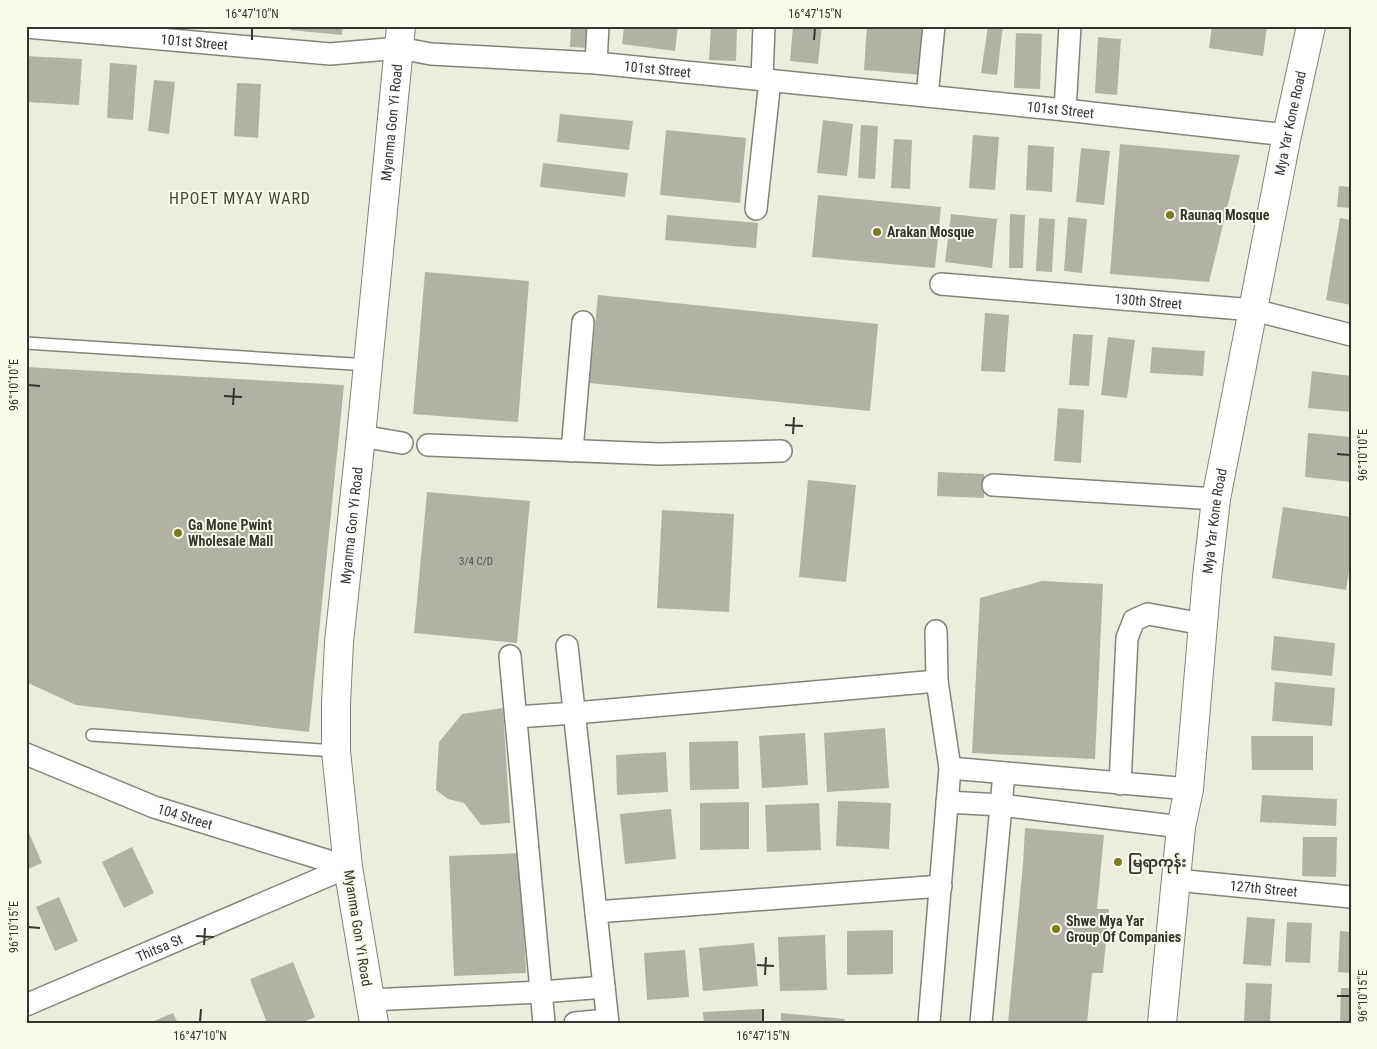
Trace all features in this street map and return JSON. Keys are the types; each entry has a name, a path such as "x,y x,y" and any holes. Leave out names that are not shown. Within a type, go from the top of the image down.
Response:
{"street":[{"path":"596,63 598,26"},
{"path":"756,209 766,80 764,26"},
{"path":"927,96 934,26"},
{"path":"1065,110 1070,26"},
{"name":"Mya Yar Kone Road","path":"1162,1023 1181,827 1189,789 1207,577 1216,499 1287,135 1311,26"},
{"name":"101st Street","path":"26,27 330,54 400,37 431,54 596,63 1065,110 1287,135"},
{"name":"Myanma Gon Yi Road","path":"371,1011 348,867 336,750 339,642 400,37"},
{"name":"130th Street","path":"941,284 1254,310 1351,335"},
{"path":"572,451 583,322"},
{"path":"361,436 402,443"},
{"path":"428,445 659,454 781,450"},
{"path":"993,485 1216,499"},
{"path":"1120,784 1127,638 1134,620 1148,614 1203,624"},
{"path":"929,1023 950,768 937,681 936,631"},
{"path":"567,646 607,1021 575,1023"},
{"path":"510,656 544,1023"},
{"path":"516,717 575,714 937,681"},
{"name":"104 Street","path":"26,754 154,807 348,867"},
{"path":"26,773 47,763"},
{"path":"950,768 1189,789"},
{"path":"981,1023 1004,773"},
{"path":"948,802 1001,805 1181,827"},
{"name":"Thitsa St","path":"26,1005 348,867"},
{"name":"127th Street","path":"1176,880 1351,897"},
{"path":"596,912 941,886"},
{"path":"371,1011 604,987"}],"lane":[{"path":"26,343 368,365"},
{"path":"92,735 336,750"}],"building":[{"path":"291,26 343,26 342,35 290,30"},
{"path":"571,26 589,26 588,48 570,47"},
{"path":"624,26 678,26 675,51 622,44"},
{"path":"711,26 737,26 736,61 709,60"},
{"path":"793,26 822,26 818,64 790,61"},
{"path":"867,26 927,26 922,75 864,70"},
{"path":"988,26 1003,26 997,75 981,73"},
{"path":"1212,26 1267,27 1263,56 1209,48"},
{"path":"1016,33 1042,34 1040,89 1014,88"},
{"path":"1098,37 1121,39 1117,95 1095,93"},
{"path":"26,56 82,59 79,105 26,102"},
{"path":"110,63 137,65 133,120 107,118"},
{"path":"154,80 175,82 169,134 148,131"},
{"path":"237,83 261,84 258,138 234,136"},
{"path":"560,114 633,121 629,150 557,142"},
{"path":"823,120 853,124 847,176 817,173"},
{"path":"861,125 878,126 875,179 858,178"},
{"path":"666,130 746,138 740,203 660,195"},
{"path":"973,135 999,137 995,190 969,188"},
{"path":"894,139 912,140 910,189 891,188"},
{"name":"Raunaq Mosque","path":"1120,144 1240,155 1209,282 1110,274"},
{"path":"1028,145 1054,147 1052,192 1026,190"},
{"path":"1081,148 1110,151 1104,205 1076,202"},
{"path":"543,163 628,173 625,197 540,187"},
{"path":"1339,186 1351,187 1351,208 1337,207"},
{"name":"Arakan Mosque","path":"818,195 941,207 935,268 812,257"},
{"path":"951,214 997,219 992,268 945,262"},
{"path":"1010,214 1025,215 1023,268 1009,268"},
{"path":"667,215 758,223 756,248 665,240"},
{"path":"1068,217 1087,219 1082,273 1064,271"},
{"path":"1039,218 1055,219 1052,272 1036,271"},
{"path":"1340,218 1351,220 1351,305 1326,300"},
{"path":"425,272 529,281 518,422 413,414"},
{"path":"598,295 878,324 870,411 589,383"},
{"path":"985,313 1009,315 1005,372 981,371"},
{"path":"1073,334 1093,335 1089,386 1069,385"},
{"path":"1108,337 1135,340 1127,398 1101,395"},
{"path":"1152,347 1205,351 1203,376 1150,373"},
{"name":"Ga Mone Pwint Wholesale Mall","path":"26,367 344,385 309,732 76,705 26,682"},
{"path":"1312,371 1351,376 1351,412 1308,408"},
{"path":"1058,408 1084,410 1081,463 1054,461"},
{"path":"1308,433 1351,437 1351,482 1305,477"},
{"path":"938,472 984,474 984,498 937,496"},
{"path":"808,480 856,485 846,582 799,577"},
{"path":"427,492 530,501 517,643 414,633"},
{"path":"1283,507 1351,517 1351,559 1346,590 1272,578"},
{"path":"662,510 734,514 729,612 657,608"},
{"path":"1042,581 1103,584 1095,759 972,753 980,598"},
{"path":"1274,636 1335,643 1332,676 1271,670"},
{"path":"1275,682 1335,688 1332,726 1272,721"},
{"path":"503,708 510,823 481,825 464,803 448,799 436,790 439,742 462,714"},
{"path":"885,728 889,788 827,792 824,733"},
{"path":"805,733 808,785 762,788 759,736"},
{"path":"1251,736 1313,736 1313,770 1252,770"},
{"path":"738,741 739,789 690,790 689,742"},
{"path":"666,752 668,792 617,795 616,755"},
{"path":"1262,795 1337,799 1336,826 1260,822"},
{"path":"838,801 891,803 889,849 836,846"},
{"path":"749,802 749,849 700,850 700,803"},
{"path":"819,803 821,850 767,852 765,805"},
{"path":"671,809 676,859 625,864 620,814"},
{"path":"26,826 42,863 26,870"},
{"name":"Shwe Mya Yar Group Of Companies","path":"1025,828 1104,835 1097,909 1109,909 1103,973 1092,973 1087,1023 1008,1023"},
{"path":"1303,837 1337,837 1336,877 1302,876"},
{"path":"132,847 154,893 124,908 102,862"},
{"path":"520,853 526,973 454,976 449,856"},
{"path":"59,897 78,941 55,951 36,907"},
{"path":"1247,917 1275,919 1271,966 1243,964"},
{"path":"1287,922 1312,923 1310,963 1285,962"},
{"path":"893,930 893,974 847,975 847,931"},
{"path":"1340,931 1351,932 1351,973 1338,972"},
{"path":"825,935 827,990 780,991 778,937"},
{"path":"754,943 758,986 703,991 699,948"},
{"path":"685,950 689,997 647,1000 644,953"},
{"path":"293,962 315,1017 301,1023 267,1023 250,979"},
{"path":"1246,983 1272,984 1270,1022 1244,1022"},
{"path":"1341,988 1351,988 1351,1023 1340,1023"},
{"path":"762,1009 762,1023 704,1023 703,1012"},
{"path":"173,1013 178,1023 154,1023 154,1021"},
{"path":"781,1013 845,1019 844,1023 781,1023"}],"place":[{"name":"Raunaq Mosque","path":"1170,215"},
{"name":"Arakan Mosque","path":"877,232"},
{"name":"Ga Mone Pwint Wholesale Mall","path":"178,533"},
{"name":"မြရာကုန်း","path":"1118,862"},
{"name":"Shwe Mya Yar Group Of Companies","path":"1056,929"}],"district":[{"name":"HPOET MYAY WARD","path":"240,198"}]}
